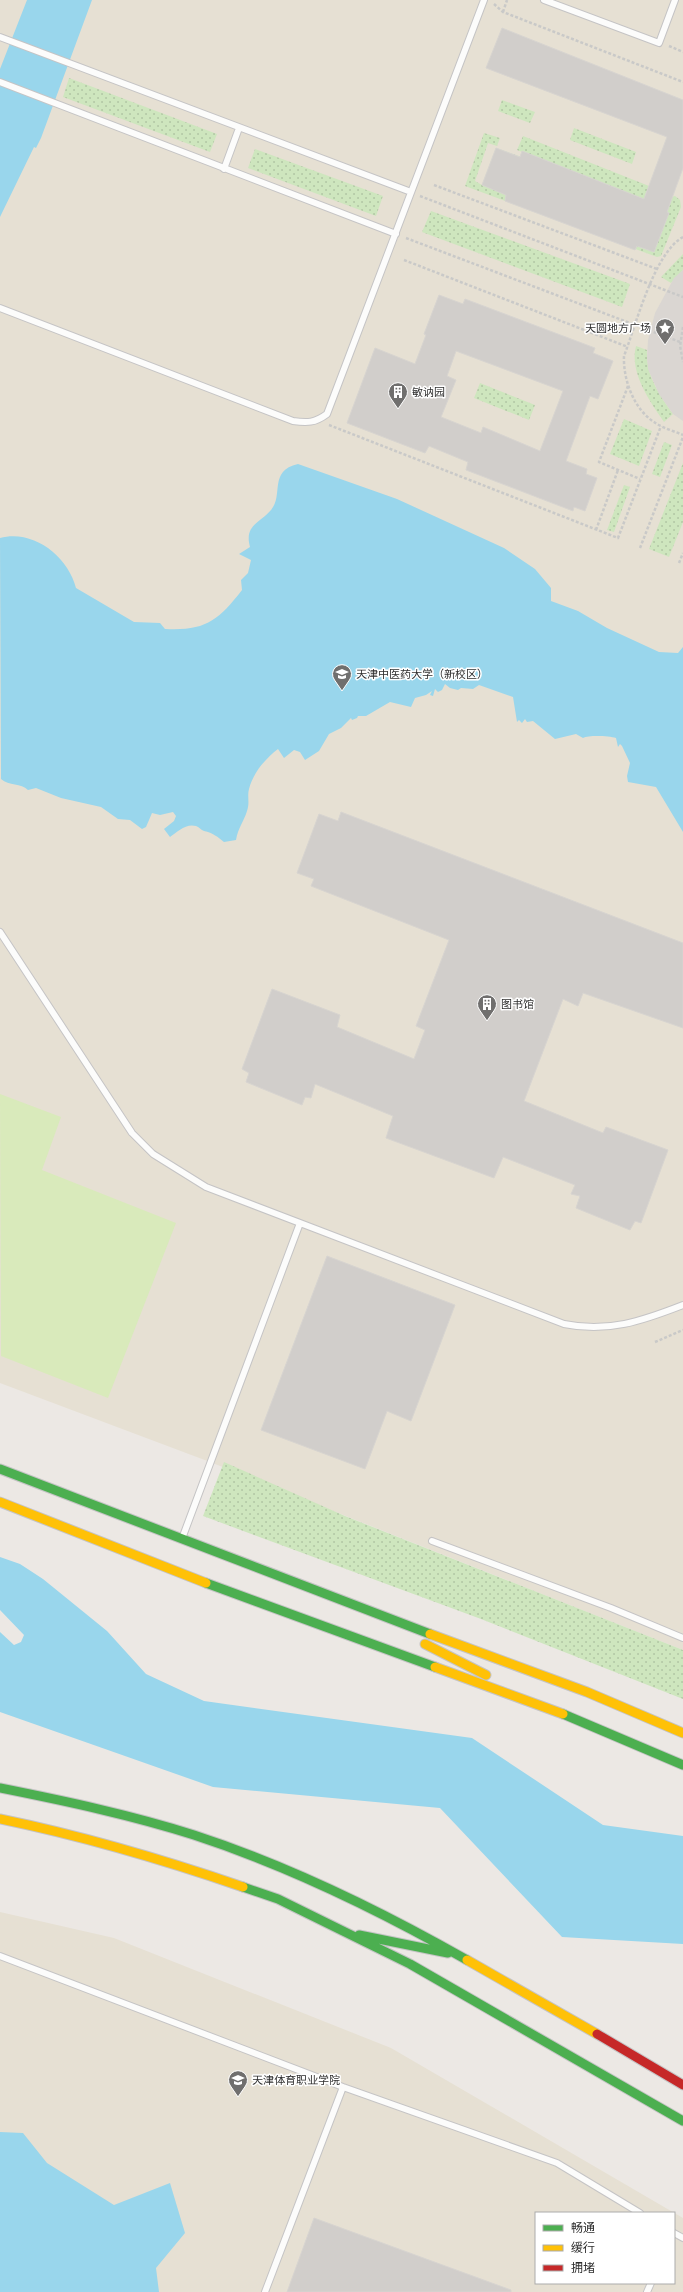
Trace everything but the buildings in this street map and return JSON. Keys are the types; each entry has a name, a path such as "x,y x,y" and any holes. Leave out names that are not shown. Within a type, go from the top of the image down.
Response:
{"main road":[{"path":"0,1469 335,1599 587,1692 683,1733"},
{"path":"0,1502 225,1590 559,1712 683,1765"},
{"path":"335,1599 559,1712"},
{"path":"0,1788 59,1799 220,1844 349,1897 456,1955 683,2085"},
{"path":"0,1819 52,1830 178,1865 278,1899 410,1964 683,2121"},
{"path":"343,1931 456,1955"}],"lane":[{"path":"0,308 293,421 306,423 318,421 327,414 484,0"},
{"path":"544,0 660,42 675,0"},
{"path":"0,37 411,192"},
{"path":"0,82 396,234"},
{"path":"224,168 239,128"},
{"path":"0,932 132,1133 153,1154 206,1187 537,1315 586,1328 610,1328 638,1321 683,1305"},
{"path":"181,1540 300,1223"},
{"path":"432,1541 611,1608 683,1638"},
{"path":"0,1956 343,2087 557,2163 638,2212"},
{"path":"265,2292 343,2087"}],"path":[{"path":"484,0 496,4 503,12 683,82"},
{"path":"503,12 506,0"},
{"path":"660,42 683,52"},
{"path":"434,184 657,269"},
{"path":"411,192 683,297"},
{"path":"396,234 680,342"},
{"path":"640,548 683,436 661,426 644,415 628,386 623,369 624,356 657,269 676,241 683,237"},
{"path":"404,260 628,347"},
{"path":"683,327 680,342 683,362"},
{"path":"628,386 598,462 641,479"},
{"path":"318,421 618,538 661,426"},
{"path":"596,530 618,470"},
{"path":"679,563 683,552"},
{"path":"655,1342 683,1330"}],"shaded area":[{"name":"天津中医药大学（新校区）","path":"0,0 683,0 683,1650 210,1462 0,1383"},
{"name":"天圆地方广场","path":"683,270 683,421 673,414 659,394 648,369 647,357 648,340 655,313 674,278"},
{"name":"天津体育职业学院","path":"0,1912 114,1938 391,2048 673,2212 535,2212 535,2284 675,2284 675,2213 683,2218 683,2292 0,2292"}],"green space":[{"path":"69,78 217,134 210,152 63,97"},
{"path":"502,100 535,112 530,123 498,111"},
{"path":"574,128 636,152 632,164 570,140"},
{"path":"484,133 500,138 497,146 488,143 475,181 482,185 496,148 635,196 517,150 523,136 649,186 645,195 653,198 652,202 675,196 680,200 681,207 661,256 657,257 465,186"},
{"path":"255,149 383,196 376,216 248,168"},
{"path":"431,211 630,284 622,307 422,232"},
{"path":"683,254 683,270 671,283 661,277"},
{"path":"636,346 647,350 647,359 654,384 673,414 664,422 647,396 638,376 635,366"},
{"path":"480,383 535,405 529,420 474,398"},
{"path":"624,419 652,431 639,466 610,454"},
{"path":"664,442 672,445 660,477 652,474"},
{"path":"683,463 683,522 669,557 649,549"},
{"path":"624,485 630,487 614,532 607,530"},
{"path":"0,1094 61,1117 42,1170 176,1223 108,1398 1,1356"},
{"path":"224,1462 345,1516 683,1650 683,1699 481,1619 203,1516"}],"water":[{"path":"27,0 92,0 41,138 36,148 34,147 0,217 0,69"},
{"path":"298,464 397,499 504,548 535,569 551,588 551,601 578,611 607,628 659,652 678,653 683,647 683,832 656,787 628,782 627,776 630,763 622,746 620,744 618,747 616,738 590,736 583,738 576,734 555,739 533,721 527,722 525,719 522,723 519,720 517,722 513,697 479,685 473,689 461,688 458,690 450,688 445,684 442,690 438,692 435,689 433,696 430,695 432,691 426,695 415,698 411,707 390,702 366,716 358,716 352,720 351,718 341,728 329,734 319,751 305,760 300,752 294,750 284,758 278,749 264,762 253,777 248,792 248,808 236,840 224,842 213,834 192,825 182,828 170,837 164,829 174,821 176,816 173,812 160,815 152,813 146,827 142,829 130,820 118,819 101,807 61,798 36,788 28,790 22,786 8,783 1,779 0,538 12,536 36,541 57,556 65,565 72,576 76,588 134,622 160,623 165,629 201,626 218,616 242,590 241,580 248,573 251,560 239,554 250,547 249,534 251,529 271,510 275,504 278,484 283,472 289,467"},
{"path":"0,1557 20,1564 43,1579 107,1631 146,1674 204,1701 472,1738 603,1825 683,1836 683,1944 562,1937 440,1808 213,1787 0,1712 0,1632 14,1645 21,1642 24,1635 0,1610"},
{"path":"0,2132 23,2133 47,2163 114,2205 170,2183 185,2233 156,2268 159,2292 0,2292"}],"traffic: fast":[{"path":"0,1469 430,1634"},
{"path":"206,1583 435,1667"},
{"path":"563,1714 683,1765"},
{"path":"0,1788 122,1815 194,1835 229,1847 299,1875 368,1907 467,1960"},
{"path":"243,1887 278,1899 410,1964 683,2121"},
{"path":"359,1935 448,1953"}],"traffic: slow":[{"path":"0,1502 206,1583"},
{"path":"430,1634 587,1692 683,1733"},
{"path":"425,1644 486,1675"},
{"path":"435,1667 563,1714"},
{"path":"0,1819 123,1849 243,1887"},
{"path":"467,1960 597,2034"}],"traffic: jam":[{"path":"597,2034 683,2085"}],"place":[{"name":"天圆地方广场","path":"665,345"},
{"name":"敏讷园","path":"398,409"},
{"name":"天津中医药大学（新校区）","path":"342,691"},
{"name":"图书馆","path":"487,1021"},
{"name":"天津体育职业学院","path":"238,2097"}]}
